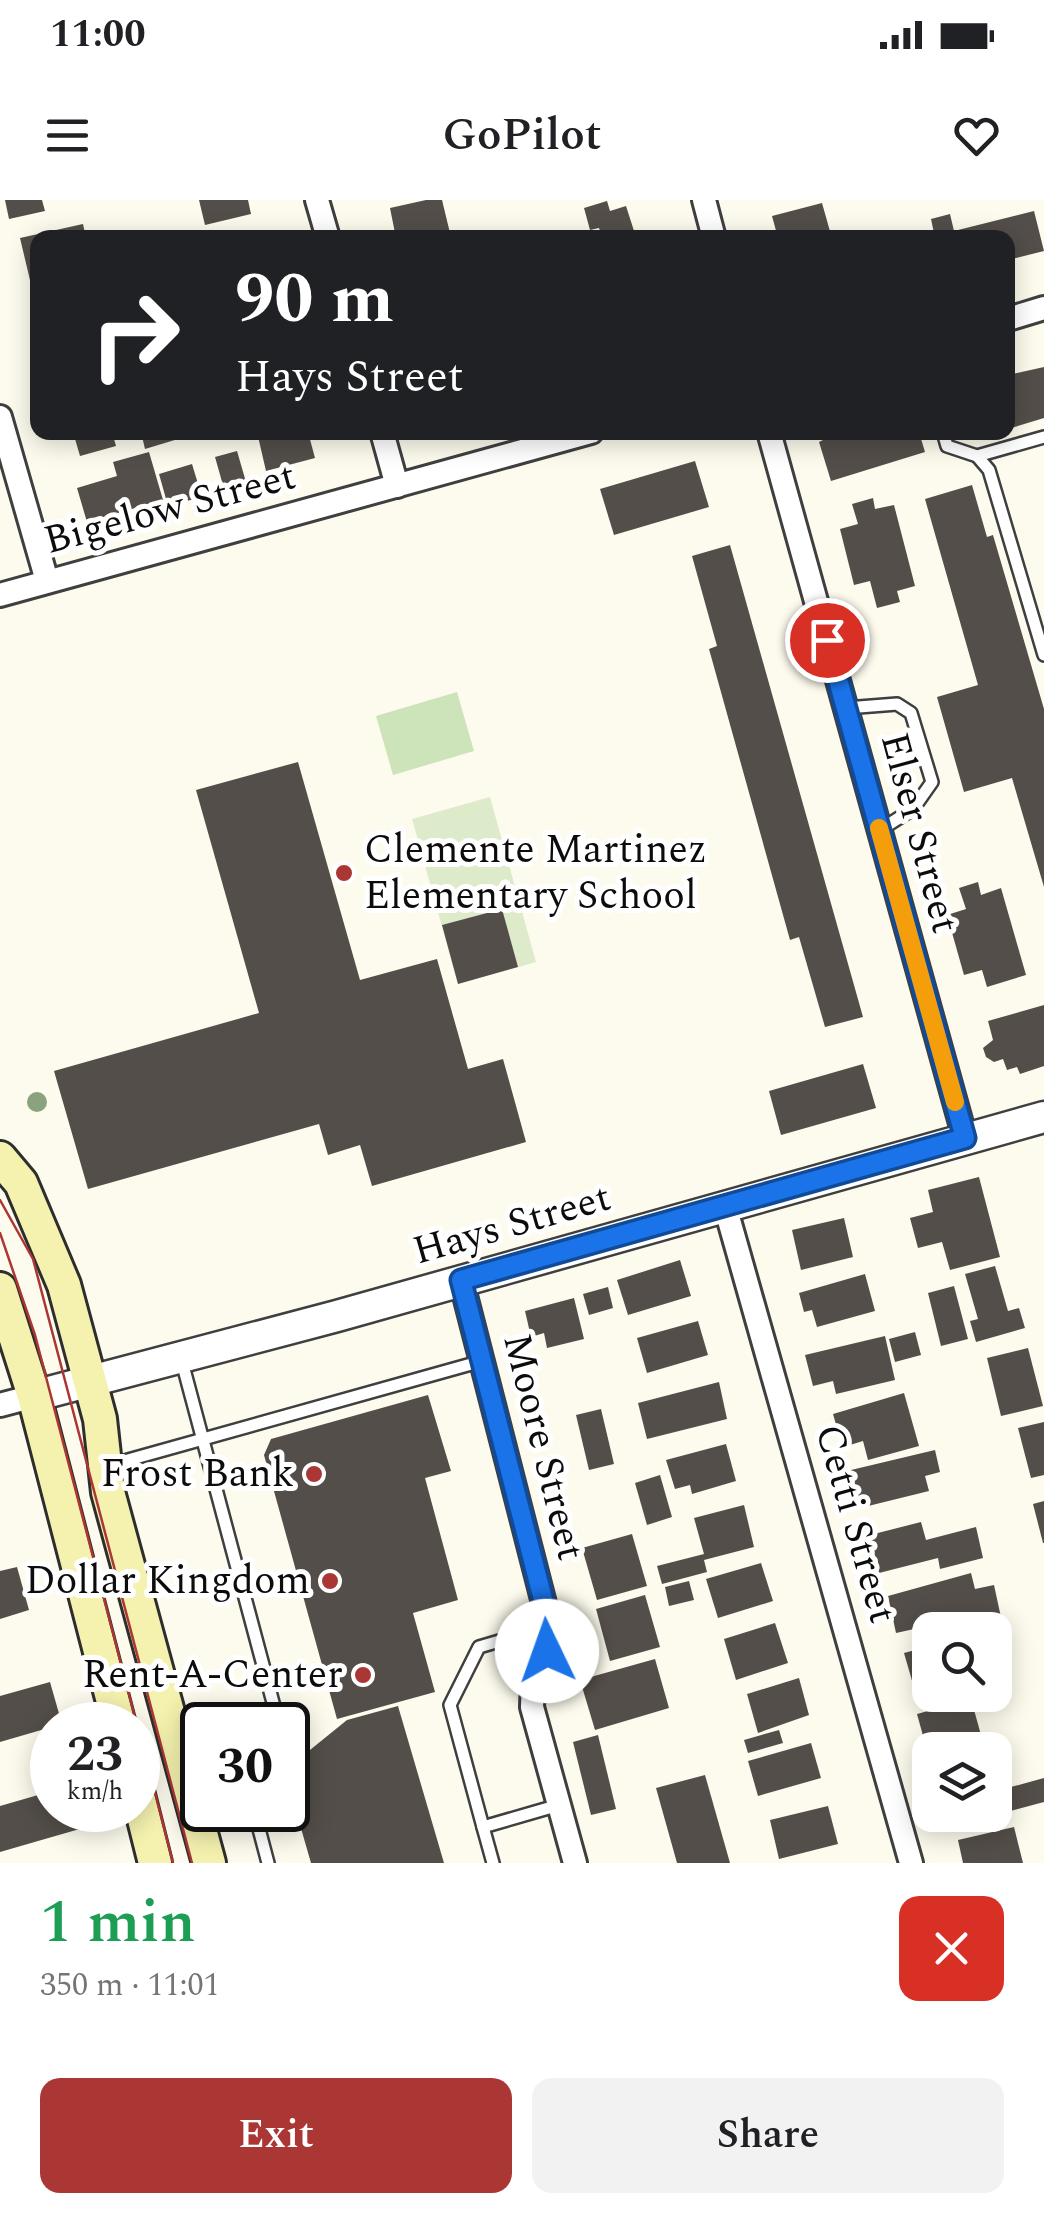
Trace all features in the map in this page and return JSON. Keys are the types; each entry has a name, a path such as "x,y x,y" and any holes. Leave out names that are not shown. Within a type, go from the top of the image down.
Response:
{"main road":[{"path":"0,1158 21,1183 64,1286 100,1418 108,1492 180,1738"},
{"path":"0,1289 34,1396 113,1702"},
{"path":"147,1832 155,1863"},
{"path":"203,1832 209,1863"}],"street":[{"path":"317,200 326,230"},
{"path":"704,200 712,230"},
{"path":"1015,317 1044,308"},
{"path":"0,417 47,582"},
{"path":"384,440 397,486"},
{"name":"Bigelow Street","path":"0,595 561,440"},
{"name":"Elser Street","path":"771,440 965,1138"},
{"name":"Hays Street","path":"0,1404 181,1358 965,1138 1042,1126"},
{"name":"Cetti Street","path":"726,1206 911,1863"},
{"name":"Moore Street","path":"461,1280 547,1628 547,1651 534,1678 532,1708 575,1863"}],"lane":[{"path":"977,456 1044,437"},
{"path":"945,440 947,446 977,456 988,470 1044,655"},
{"path":"846,708 897,704 911,713 932,782 913,809 880,830"},
{"path":"181,1358 273,1702"},
{"path":"105,1466 482,1361"},
{"path":"492,1863 450,1705 479,1647 547,1628"},
{"path":"483,1827 559,1806"},
{"path":"260,1832 268,1863"}],"green space":[{"path":"457,692 474,751 393,775 376,716"},
{"path":"490,797 536,962 458,984 412,819"}],"building":[{"path":"5,200 42,200 45,211 9,219"},
{"path":"199,200 248,200 251,214 205,225"},
{"path":"442,200 449,230 394,230 390,208"},
{"path":"607,201 610,211 626,206 634,230 590,230 584,208"},
{"path":"822,203 830,230 776,230 772,216"},
{"path":"1034,211 1044,251 1015,258 1015,230 958,230"},
{"path":"950,214 954,230 933,230 931,219"},
{"path":"83,224 84,230 56,230"},
{"path":"30,236 30,280 20,238"},
{"path":"1044,367 1044,418 1015,427 1015,373"},
{"path":"75,440 114,440 116,446 80,456"},
{"path":"143,440 175,440 145,449"},
{"path":"259,440 310,440 315,458 266,471"},
{"path":"921,440 925,452 831,481 819,442"},
{"path":"237,451 246,482 224,489 215,457"},
{"path":"149,452 163,500 87,522 77,488 117,476 113,462"},
{"path":"695,461 709,507 614,535 600,489"},
{"path":"192,464 202,497 168,506 159,474"},
{"path":"972,485 987,537 993,535 1044,709 1044,887 1012,778 964,792 937,697 978,685 925,499"},
{"path":"873,498 875,509 894,505 915,586 897,591 900,602 877,608 870,581 854,585 840,529 858,524 852,504"},
{"path":"730,545 863,1017 825,1027 799,937 790,940 709,649 717,646 692,556"},
{"path":"298,762 360,980 437,959 468,1069 503,1059 526,1142 372,1186 360,1145 328,1155 319,1124 88,1189 54,1071 259,1013 196,790"},
{"path":"978,882 981,895 1001,888 1026,975 987,987 982,970 964,975 947,915 966,909 959,888"},
{"path":"502,909 518,967 458,984 442,925"},
{"path":"1044,1005 1044,1066 1020,1074 1017,1067 1007,1070 1003,1059 994,1062 986,1057 983,1048 993,1040 988,1021"},
{"path":"863,1064 876,1108 781,1135 769,1091"},
{"path":"979,1177 1000,1257 950,1270 942,1242 918,1248 910,1218 933,1212 928,1190"},
{"path":"844,1218 853,1257 801,1270 792,1230"},
{"path":"680,1260 691,1296 628,1315 617,1280"},
{"path":"995,1266 1008,1311 1019,1308 1025,1328 976,1342 970,1321 978,1319 965,1274"},
{"path":"865,1274 875,1311 817,1327 812,1310 804,1312 799,1293"},
{"path":"954,1286 968,1339 941,1346 928,1293"},
{"path":"608,1287 613,1308 589,1315 583,1294"},
{"path":"574,1298 584,1339 547,1348 544,1333 531,1337 525,1311"},
{"path":"698,1321 708,1355 647,1373 637,1338"},
{"path":"915,1332 921,1355 895,1362 889,1339"},
{"path":"885,1336 895,1380 836,1394 833,1381 813,1386 805,1355"},
{"path":"1028,1348 1043,1406 1001,1416 987,1358"},
{"path":"719,1382 727,1419 647,1439 638,1403"},
{"path":"904,1393 919,1446 868,1460 863,1441 850,1445 847,1433 839,1435 833,1414"},
{"path":"428,1395 451,1471 425,1478 458,1600 413,1613 435,1692 337,1719 264,1455 271,1439"},
{"path":"601,1409 614,1464 589,1470 576,1415"},
{"path":"1044,1422 1044,1475 1031,1478 1018,1428"},
{"path":"726,1444 736,1481 692,1494 690,1485 675,1489 666,1460"},
{"path":"935,1450 940,1472 925,1476 929,1491 860,1508 851,1470"},
{"path":"660,1475 672,1517 647,1525 635,1483"},
{"path":"1044,1501 1044,1543 1043,1543 1033,1504"},
{"path":"744,1505 754,1547 704,1560 707,1572 662,1584 657,1566 704,1554 694,1518"},
{"path":"921,1522 926,1540 976,1527 983,1558 940,1569 938,1558 879,1573 870,1535"},
{"path":"632,1534 647,1586 597,1600 582,1548"},
{"path":"761,1563 773,1601 718,1618 706,1579"},
{"path":"17,1567 29,1610 0,1619 0,1571"},
{"path":"971,1573 975,1589 994,1585 1000,1612 912,1612 912,1630 896,1633 888,1596"},
{"path":"689,1581 694,1600 669,1606 665,1587"},
{"path":"645,1595 660,1647 610,1661 596,1609"},
{"path":"775,1623 788,1663 736,1680 724,1639"},
{"path":"912,1651 912,1681 904,1653"},
{"path":"655,1659 669,1708 595,1730 580,1680"},
{"path":"799,1678 809,1715 758,1733 747,1694"},
{"path":"50,1682 56,1702 30,1702 30,1733 0,1742 0,1696"},
{"path":"398,1706 444,1863 311,1863 302,1832 310,1832 310,1750 347,1720"},
{"path":"975,1712 980,1732 922,1732 917,1714"},
{"path":"779,1730 783,1743 748,1753 744,1740"},
{"path":"598,1735 616,1809 591,1815 573,1742"},
{"path":"811,1743 821,1778 758,1796 748,1761"},
{"path":"705,1775 730,1863 677,1863 656,1788"},
{"path":"1044,1778 1044,1802 1012,1810 1012,1787"},
{"path":"30,1797 30,1832 69,1832 0,1852 0,1806"},
{"path":"828,1806 838,1844 779,1859 770,1820"},
{"path":"1012,1827 1023,1863 963,1863 958,1840 1012,1832"}],"tram line":[{"path":"0,1200 33,1259 192,1863"},
{"path":"0,1233 35,1335 131,1702"},
{"path":"160,1812 173,1863"}],"slow traffic":[{"path":"879,828 955,1102"}],"place":[{"name":"Clemente Martinez Elementary School","path":"344,873"},
{"name":"Frost Bank","path":"314,1474"},
{"name":"Dollar Kingdom","path":"330,1581"},
{"name":"Rent-A-Center","path":"363,1675"}],"route":[{"path":"547,1651 547,1615 461,1280 965,1138 827,640"}]}
